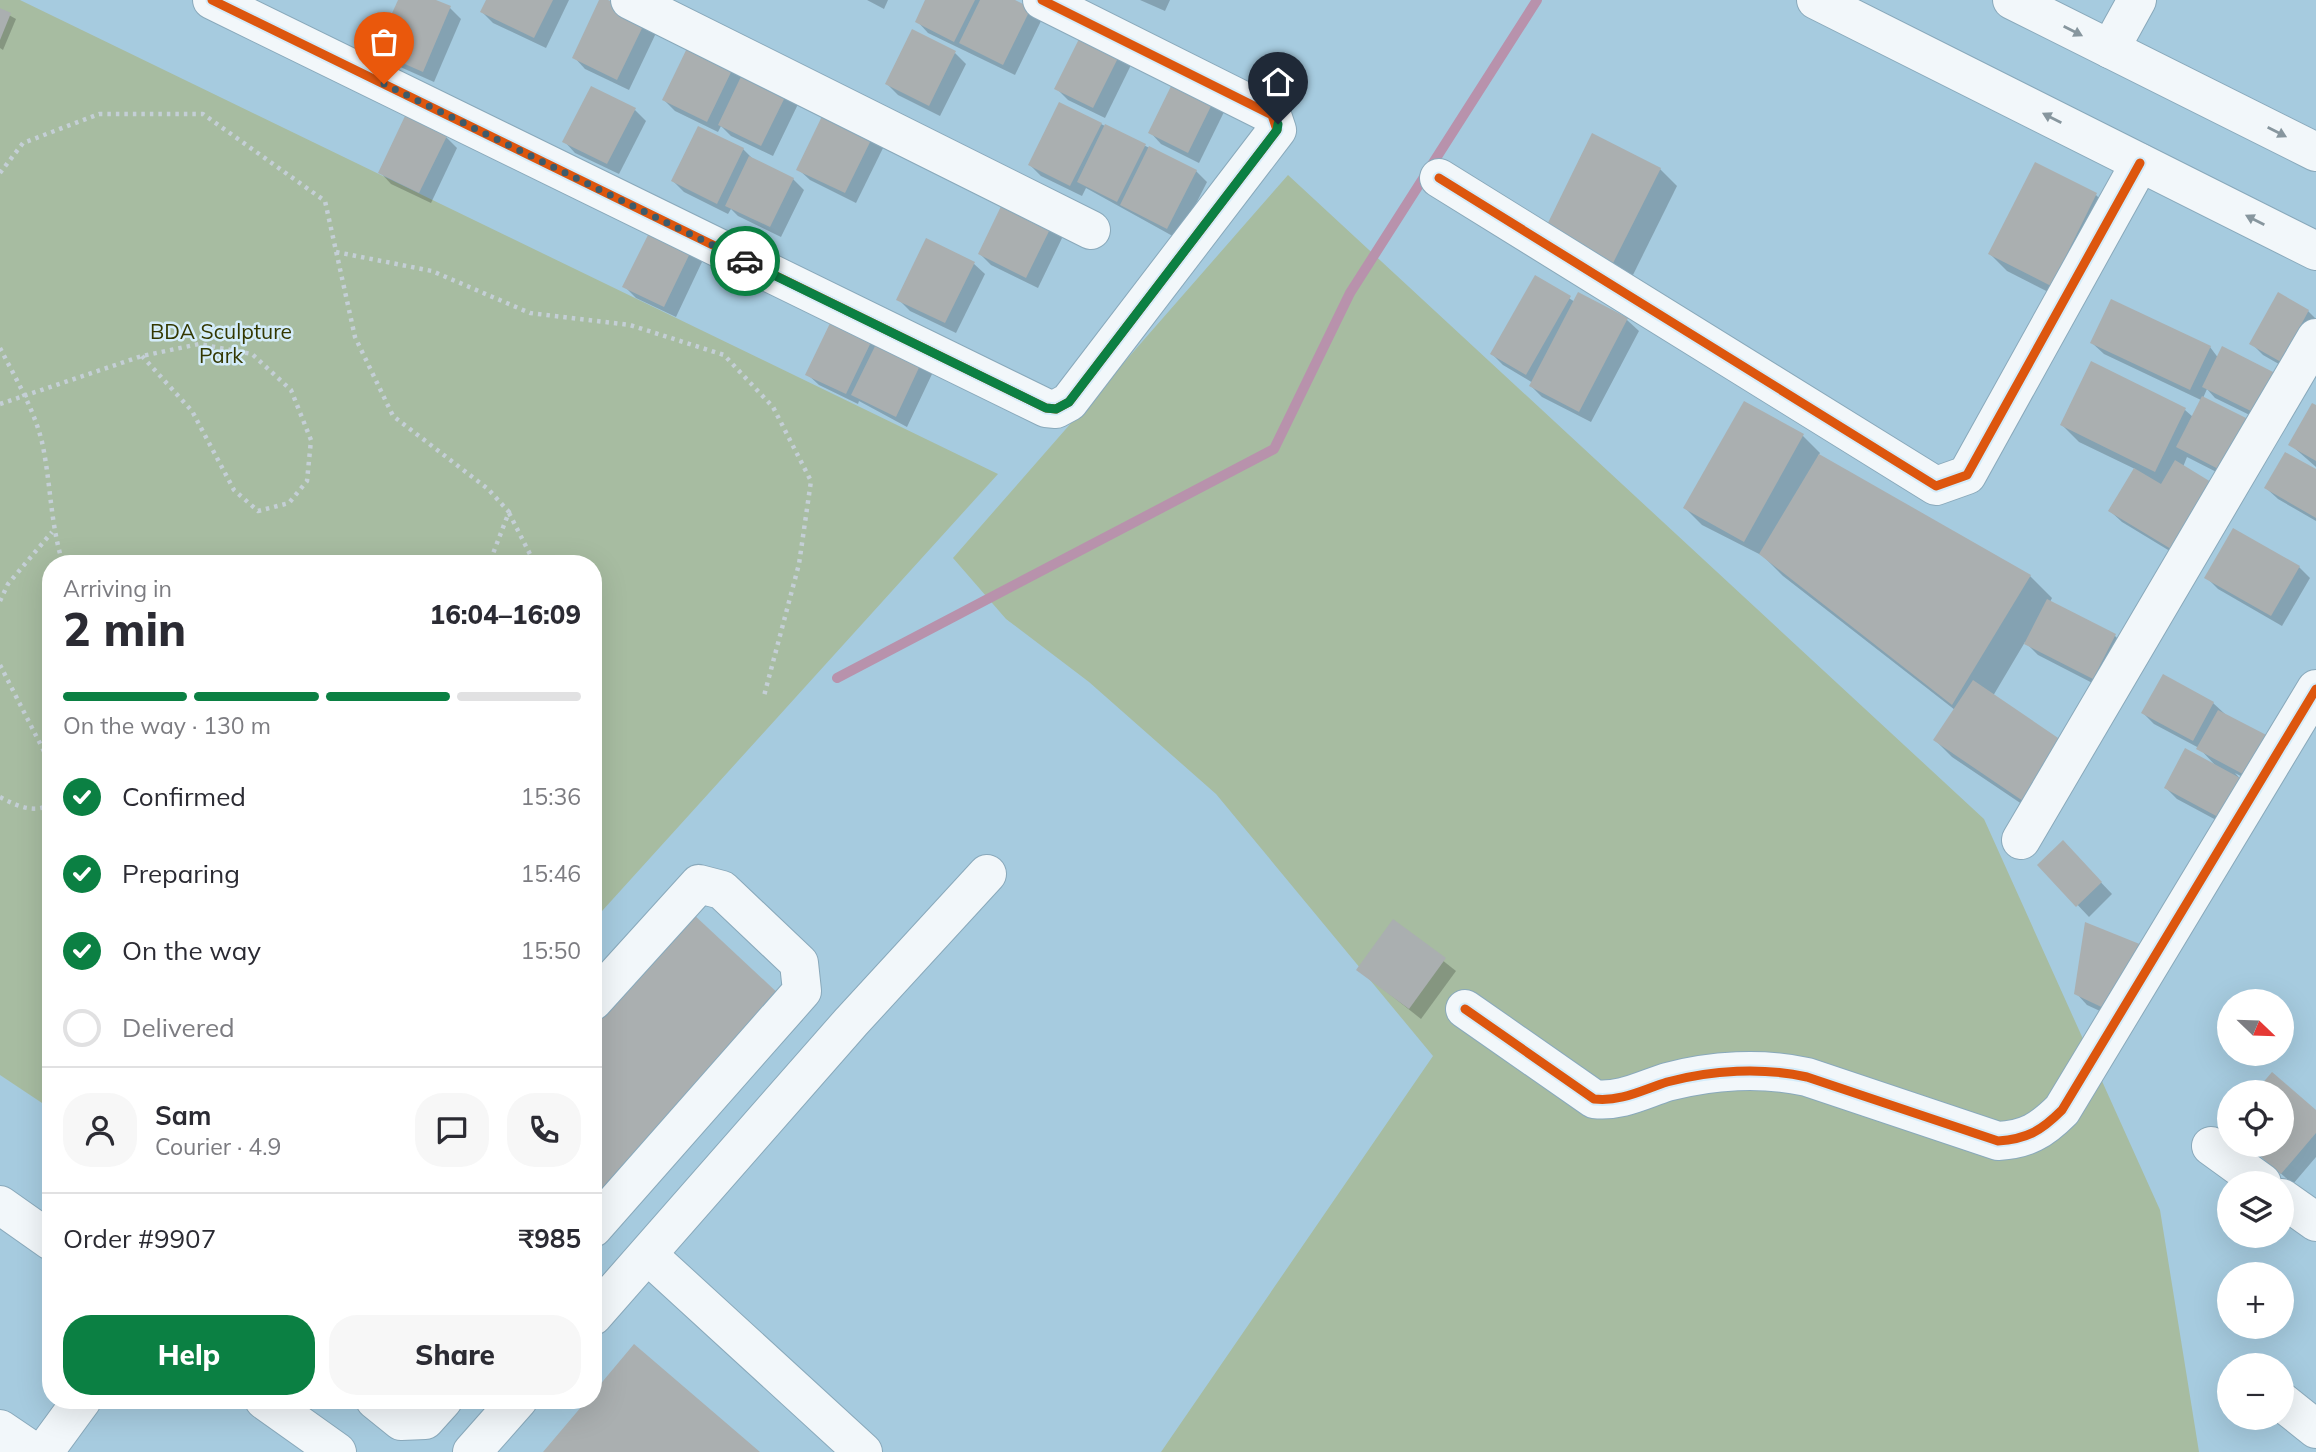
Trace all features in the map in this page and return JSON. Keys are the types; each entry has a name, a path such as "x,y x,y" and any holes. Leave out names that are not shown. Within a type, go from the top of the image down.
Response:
{"street":[{"path":"212,0 1046,408 1056,409 1069,402 1277,130 1278,124 1272,115 1042,0"},
{"path":"630,0 1091,230"},
{"path":"1816,0 2316,250"},
{"path":"2012,0 2316,152"},
{"path":"2110,49 2137,0"},
{"path":"1439,178 1936,486 1966,475 2140,163"},
{"path":"2021,840 2316,338"},
{"path":"1465,1009 1594,1099 1611,1101 1701,1075 1776,1070 1807,1077 1998,1142 2024,1139 2041,1130 2062,1111 2316,689"},
{"path":"602,1307 851,1021 987,874"},
{"path":"602,991 699,884 722,890 799,962 802,991 602,1218"},
{"path":"685,1124 727,1163"},
{"path":"2211,1146 2245,1171"},
{"path":"0,1205 42,1235"},
{"path":"2294,1207 2316,1223"},
{"path":"649,1256 863,1452"},
{"path":"44,1452 75,1409"},
{"path":"277,1409 337,1452"},
{"path":"386,1409 401,1421 425,1420 435,1409"},
{"path":"472,1452 510,1409"},
{"path":"2294,1412 2316,1429"},
{"path":"0,1429 34,1452"}],"path":[{"path":"0,173 23,143 99,114 203,114 325,201 355,337 393,416 488,489 509,512 530,555"},
{"path":"336,252 432,271 530,313 630,325 724,355 773,407 811,481 799,564 764,696"},
{"path":"0,404 142,356 199,344 252,354 291,390 311,440 307,481 289,503 258,511 234,491 191,411 142,356"},
{"path":"0,348 24,395 44,450 53,531 60,555"},
{"path":"492,555 509,512"},
{"path":"0,601 8,584 53,531"},
{"path":"0,665 42,747"},
{"path":"0,797 38,810 42,808"}],"green space":[{"name":"BDA Sculpture Park","path":"0,0 20,0 998,474 602,911 602,555 42,555 42,1103 0,1075"},
{"path":"1288,175 1984,819 2160,1210 2199,1452 1161,1452 1433,1056 1216,794 1089,682 1006,619 953,558"}],"building":[{"path":"398,0 436,0 451,6 423,72 375,51"},
{"path":"486,0 553,0 534,38 480,12"},
{"path":"599,0 608,0 647,18 617,80 572,58"},
{"path":"925,0 975,0 954,42 915,22"},
{"path":"980,0 1015,0 1031,8 1003,65 959,43"},
{"path":"0,8 11,13 0,40"},
{"path":"912,29 956,51 929,106 885,84"},
{"path":"1082,33 1121,52 1093,108 1054,89"},
{"path":"690,42 735,64 707,122 662,100"},
{"path":"747,64 791,85 761,146 718,125"},
{"path":"1174,80 1214,100 1188,153 1148,133"},
{"path":"591,86 636,108 607,164 562,142"},
{"path":"1059,102 1102,123 1070,186 1028,165"},
{"path":"826,108 875,132 845,193 796,170"},
{"path":"405,116 447,136 419,193 378,173"},
{"path":"1105,124 1146,144 1117,202 1077,182"},
{"path":"698,126 744,148 717,204 671,181"},
{"path":"1592,133 1661,168 1610,269 1542,235"},
{"path":"1149,146 1197,170 1167,229 1120,205"},
{"path":"749,156 794,178 770,227 725,206"},
{"path":"2035,162 2097,193 2051,286 1988,254"},
{"path":"1005,198 1054,221 1026,278 978,254"},
{"path":"651,229 692,249 664,307 622,287"},
{"path":"926,238 975,262 945,323 896,300"},
{"path":"1535,275 1571,296 1526,375 1490,354"},
{"path":"1578,292 1628,318 1579,412 1529,386"},
{"path":"2278,292 2309,310 2281,362 2249,344"},
{"path":"2111,299 2211,346 2190,390 2090,343"},
{"path":"833,317 874,336 846,394 805,375"},
{"path":"879,338 923,359 896,417 851,395"},
{"path":"2222,346 2277,374 2257,414 2202,387"},
{"path":"2091,361 2186,408 2155,472 2060,425"},
{"path":"2202,396 2250,420 2224,472 2176,447"},
{"path":"1744,401 1804,434 1744,542 1683,508"},
{"path":"2312,403 2316,405 2316,461 2288,445"},
{"path":"2285,452 2316,469 2316,518 2264,488"},
{"path":"1819,454 2031,575 1952,705 1759,554"},
{"path":"2175,460 2211,482 2171,549 2108,511 2134,468 2161,484"},
{"path":"2233,528 2300,566 2271,616 2204,578"},
{"path":"2047,599 2116,634 2093,679 2024,644"},
{"path":"2163,674 2214,702 2193,741 2141,713"},
{"path":"1973,680 2064,742 2023,801 1933,740"},
{"path":"2218,710 2276,740 2254,780 2196,749"},
{"path":"2185,748 2240,778 2220,818 2164,788"},
{"path":"2063,840 2102,882 2076,907 2037,865"},
{"path":"692,913 782,997 602,1192 602,1010"},
{"path":"1393,919 1446,958 1409,1009 1356,970"},
{"path":"2085,922 2147,947 2114,1013 2074,994"},
{"path":"2272,1072 2281,1080 2265,1080"},
{"path":"2294,1091 2316,1110 2316,1133 2284,1171 2278,1171 2261,1157 2294,1157"},
{"path":"634,1344 760,1452 543,1452 579,1409 602,1409 602,1382"}],"waterway":[{"path":"837,678 1274,449 1350,293 1537,0"}],"cycle path":[{"path":"212,0 1046,408 1056,409 1069,402 1277,130 1272,115 1042,0"},
{"path":"1439,178 1936,486 1967,475 2140,163"},
{"path":"1465,1009 1594,1099 1622,1097 1667,1082 1702,1075 1737,1071 1772,1072 1807,1077 1998,1141 2025,1136 2040,1129 2062,1110 2316,689"}],"way so far":[{"path":"384,84 745,261"}],"route":[{"path":"745,261 1046,408 1056,409 1069,402 1277,130 1278,124"}]}
